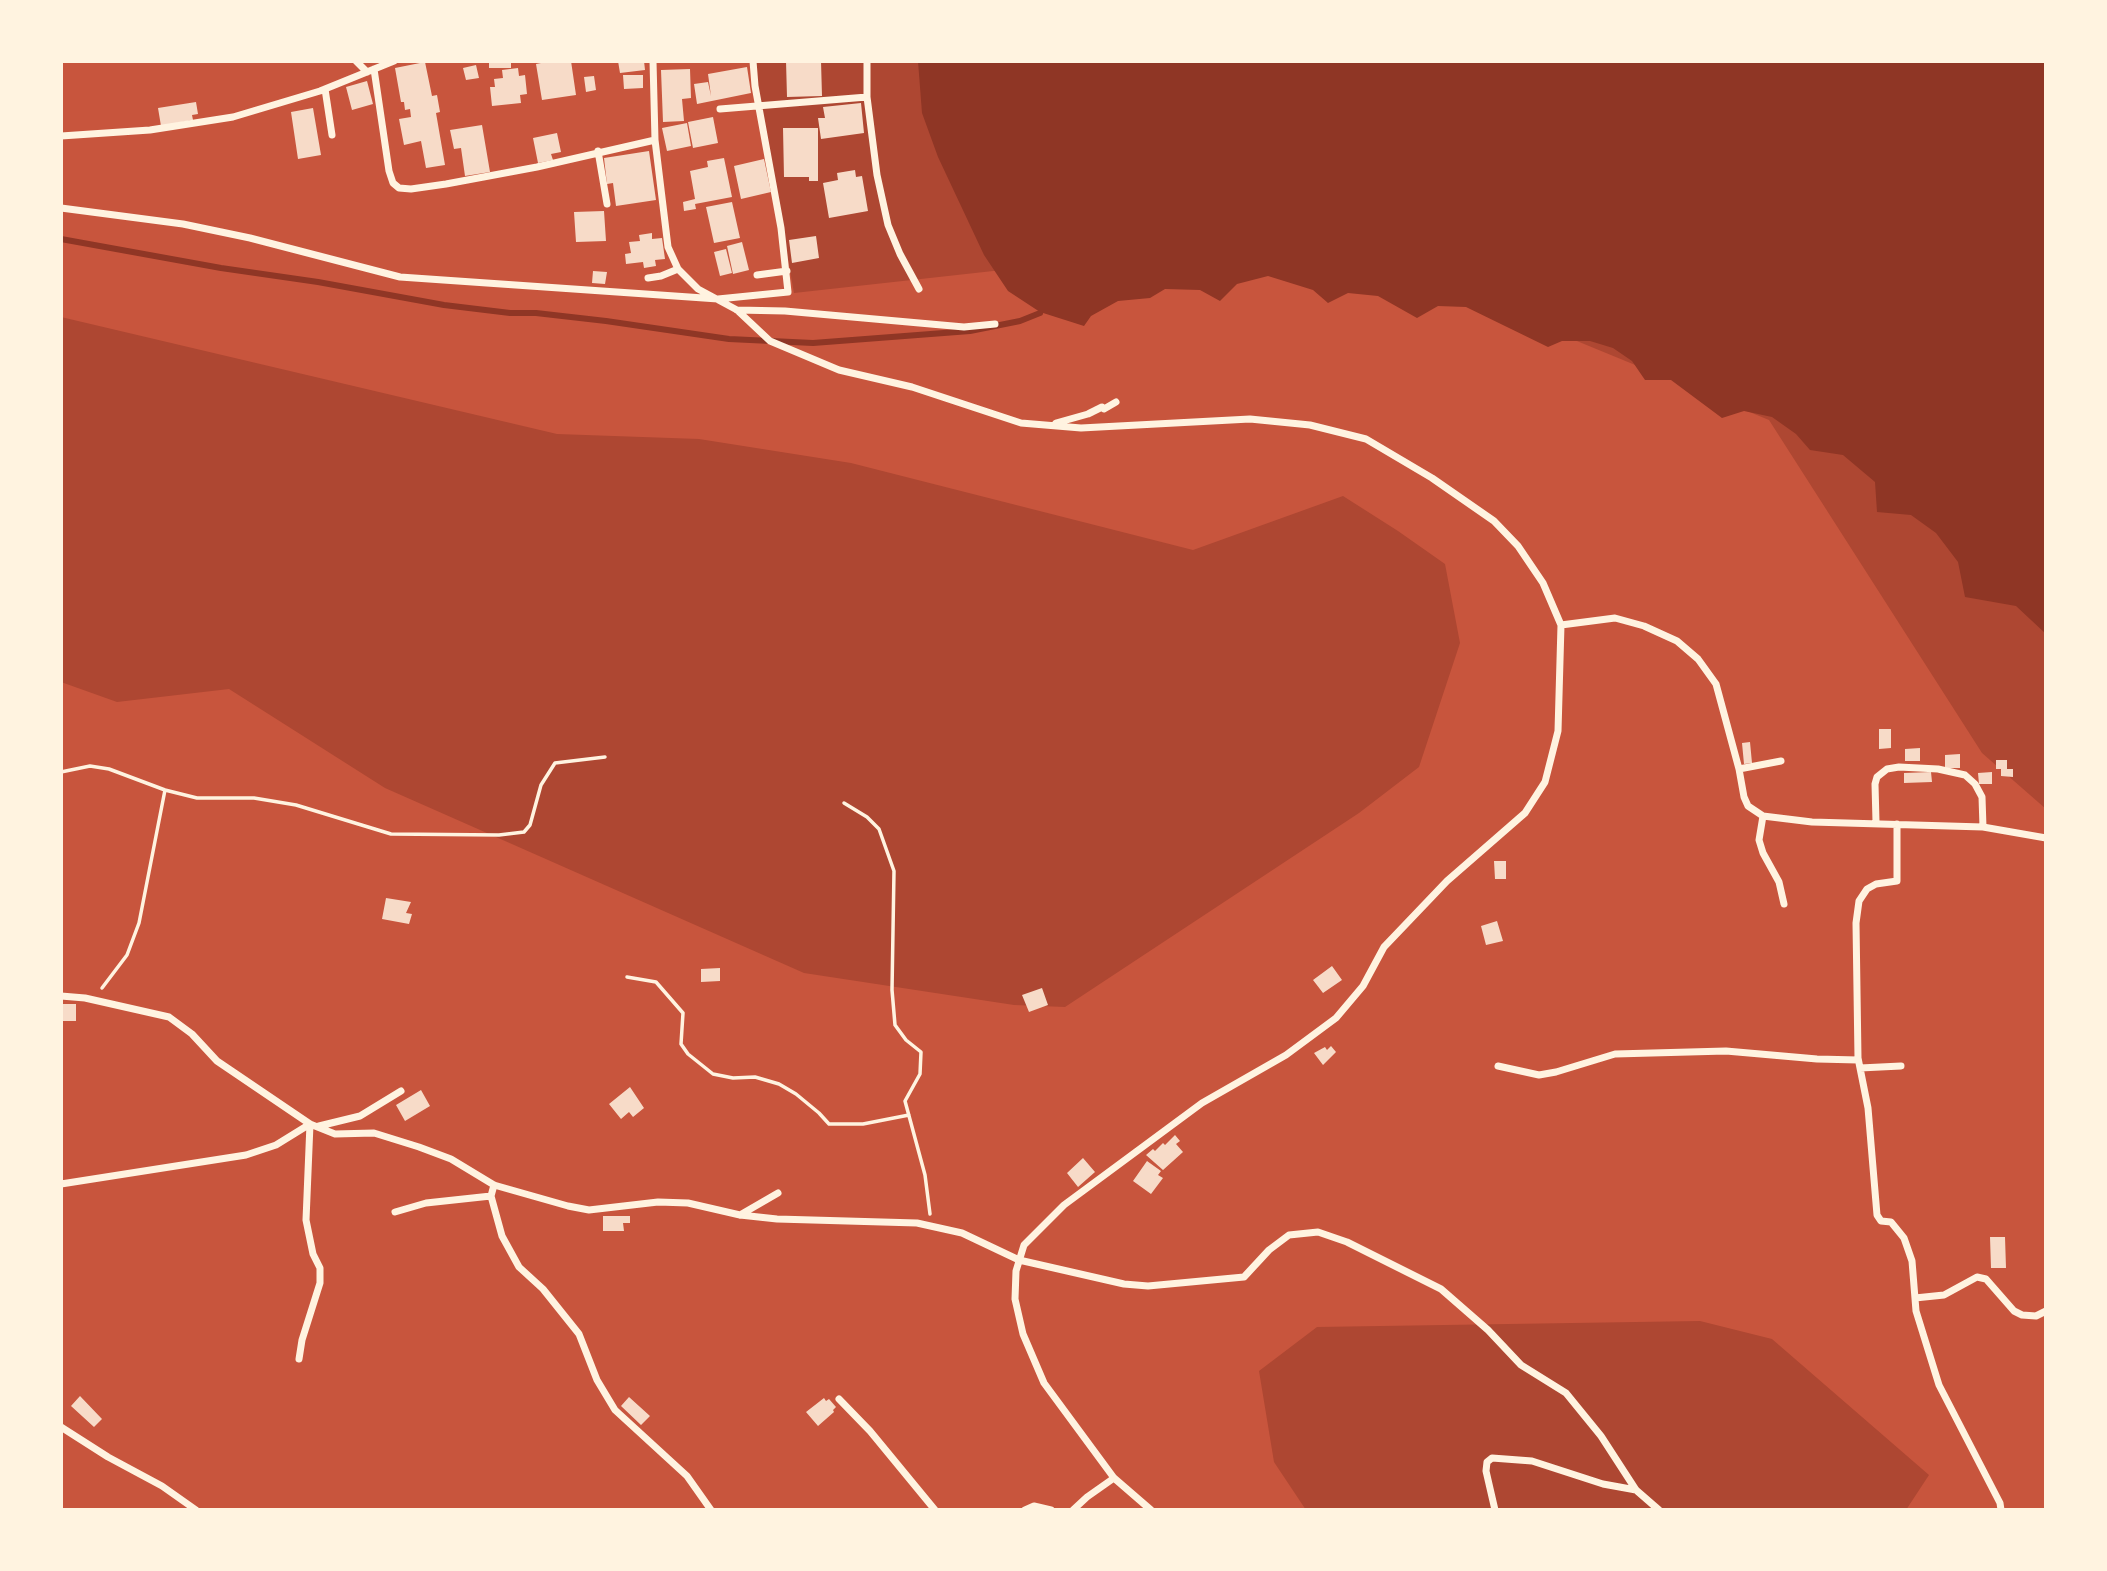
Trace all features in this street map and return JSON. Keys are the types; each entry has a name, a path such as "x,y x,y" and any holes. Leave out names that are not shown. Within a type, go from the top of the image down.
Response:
{"street":[{"path":"356,61 371,71 389,171 393,183 399,188 446,184 537,167 655,140"},
{"path":"61,136 150,130 233,117 325,89 394,61"},
{"path":"653,61 655,140 668,247 678,269 698,289 737,310 770,341 839,370 912,387 1021,423 1081,428 1250,419 1310,425 1366,439 1432,478 1494,521 1518,546 1543,583 1561,625 1558,731 1545,782 1525,813 1447,881 1384,947 1363,986 1336,1018 1286,1055 1202,1103 1064,1205 1028,1239 1016,1270 1015,1299 1023,1334 1038,1371 1057,1403 1114,1478 1151,1510"},
{"path":"61,208 183,224 250,238 400,277 718,299 788,292 787,271 753,61"},
{"path":"867,61 867,97 877,176 888,225 919,289"},
{"path":"325,89 331,135"},
{"path":"720,109 867,97"},
{"path":"598,151 607,204"},
{"path":"648,278 678,269"},
{"path":"757,275 787,271"},
{"path":"737,310 785,311 964,327 995,324"},
{"path":"1050,425 1102,407 1104,409 1116,402"},
{"path":"1561,625 1615,618 1644,626 1677,641 1698,659 1716,684 1739,769 1740,784 1748,806 1763,816 1812,822 1983,827 2046,838"},
{"path":"1739,769 1782,761"},
{"path":"1876,822 1877,777 1887,769 1925,768 1965,775 1975,784 1982,797 1983,827"},
{"path":"1763,816 1759,840 1779,882 1784,904"},
{"path":"1897,824 1897,881 1876,884 1867,889 1859,901 1856,923 1856,1026 1859,1064 1868,1108 1877,1215 1881,1221 1891,1222 1904,1238 1912,1261 1916,1311 1939,1385 2000,1503 2001,1510"},
{"path":"61,996 94,1000 169,1017 192,1034 217,1060 313,1125 335,1134 374,1133 451,1159 494,1185 589,1210 658,1202 688,1203 740,1215 777,1219 875,1220 932,1226 962,1233 1019,1260 1124,1284 1148,1286 1244,1277 1269,1250 1289,1235 1318,1232 1347,1242 1441,1289 1489,1330 1521,1365 1566,1393 1601,1436 1636,1490 1659,1510"},
{"path":"1498,1066 1539,1075 1615,1054 1726,1051 1901,1066"},
{"path":"61,1184 246,1155 276,1145 313,1125 360,1115 401,1091"},
{"path":"299,1359 302,1340 320,1283 320,1268 313,1254 306,1220 313,1125"},
{"path":"494,1185 491,1196 502,1236 519,1267 543,1289 579,1335 597,1380 615,1410 687,1476 711,1510"},
{"path":"740,1215 778,1193"},
{"path":"395,1212 426,1203 491,1196"},
{"path":"1915,1298 1944,1295 1977,1277 1986,1279 2014,1311 2022,1315 2036,1316 2046,1311"},
{"path":"839,1399 870,1430 934,1510"},
{"path":"61,1427 108,1457 162,1486 195,1510"},
{"path":"1495,1510 1486,1471 1487,1462 1492,1458 1532,1461 1603,1484 1636,1490"},
{"path":"1073,1510 1114,1478"},
{"path":"1025,1510 1034,1506 1052,1510"}],"path":[{"path":"61,772 90,766 108,769 164,790 197,798 254,798 296,805 391,834 499,835 524,832 530,825 541,785 555,763 606,757"},
{"path":"94,1000 127,955 139,923 164,790"},
{"path":"844,803 867,817 879,829 894,871 892,990 895,1025 906,1040 921,1052 920,1074 905,1101 925,1175 932,1226"},
{"path":"627,977 656,982 683,1013 681,1044 688,1054 713,1074 733,1078 755,1077 779,1084 796,1094 830,1125 863,1125 909,1115"}],"shaded area":[{"path":"753,61 2046,61 2046,809 1982,753 1769,420 1319,235 794,293"},
{"path":"918,61 2046,61 2046,634 2016,606 1965,597 1958,562 1936,533 1911,515 1877,512 1875,482 1843,455 1810,450 1796,434 1772,417 1744,411 1722,418 1671,380 1645,380 1632,361 1613,348 1590,341 1562,341 1548,347 1466,307 1438,306 1417,318 1378,296 1348,293 1328,303 1313,290 1268,276 1237,284 1220,301 1200,290 1165,289 1150,298 1118,301 1091,316 1084,326 1040,312 1008,291 984,255 938,157 922,113"},
{"path":"61,317 557,434 699,439 851,463 1193,550 1343,496 1445,564 1460,643 1419,767 1359,813 1065,1007 1014,1005 804,973 385,788 229,689 117,702 61,682"},
{"path":"1700,1321 1772,1339 1929,1475 1906,1510 1306,1510 1274,1462 1259,1371 1317,1327"}],"building":[{"path":"489,61 511,61 511,68 489,68"},
{"path":"571,61 576,95 542,100 536,64"},
{"path":"618,61 644,61 645,70 620,73"},
{"path":"786,61 821,61 822,96 787,97"},
{"path":"425,62 432,96 437,95 440,112 436,113 445,165 426,168 421,141 404,145 399,119 411,117 410,109 405,110 404,102 401,102 395,68"},
{"path":"476,65 479,78 466,80 463,68"},
{"path":"747,67 751,93 697,104 694,84 708,82 711,96 708,74"},
{"path":"518,68 519,76 525,75 527,94 520,95 521,103 492,106 490,87 495,87 494,79 503,78 502,70"},
{"path":"690,69 691,98 682,99 684,121 663,122 661,70"},
{"path":"623,75 643,75 643,88 624,89"},
{"path":"594,76 596,90 586,92 584,77"},
{"path":"367,81 373,104 352,110 346,87"},
{"path":"196,102 198,114 192,115 193,120 161,126 158,108"},
{"path":"861,103 864,133 821,139 818,118 825,118 823,107"},
{"path":"313,108 321,155 298,159 291,112"},
{"path":"713,117 718,143 693,148 688,122"},
{"path":"687,123 691,146 667,151 662,128"},
{"path":"482,125 490,172 465,176 461,148 454,149 450,130"},
{"path":"783,128 818,128 818,181 809,181 809,177 784,177"},
{"path":"557,133 561,152 551,154 553,160 538,163 533,138"},
{"path":"649,151 656,200 616,206 613,183 607,184 604,158"},
{"path":"724,158 732,197 695,204 696,209 684,211 683,202 695,199 690,171 708,167 707,161"},
{"path":"764,159 771,192 741,199 734,166"},
{"path":"855,170 856,177 862,176 868,211 829,218 823,183 838,180 837,173"},
{"path":"732,202 740,238 714,243 706,207"},
{"path":"604,211 606,241 576,242 574,212"},
{"path":"652,233 652,239 662,238 665,259 655,260 656,266 644,268 643,262 626,264 625,254 631,253 629,242 640,241 639,235"},
{"path":"816,236 819,258 792,263 789,240"},
{"path":"742,242 749,270 733,274 727,246"},
{"path":"726,249 732,273 720,276 714,252"},
{"path":"593,271 607,272 605,284 592,283"},
{"path":"1879,729 1891,729 1891,748 1879,749"},
{"path":"1750,742 1752,763 1744,764 1742,743"},
{"path":"1920,748 1920,761 1905,761 1905,749"},
{"path":"1960,754 1960,768 1945,768 1945,755"},
{"path":"1996,760 2007,760 2007,769 2013,769 2013,777 2001,776 2001,769 1996,769"},
{"path":"1931,772 1932,782 1904,783 1904,773"},
{"path":"1992,772 1992,784 1979,784 1978,773"},
{"path":"1494,861 1506,861 1506,879 1495,879"},
{"path":"386,898 411,902 406,913 412,914 409,924 382,919"},
{"path":"1497,921 1503,941 1486,945 1481,926"},
{"path":"1332,966 1342,980 1323,993 1313,980"},
{"path":"720,968 720,981 701,982 701,969"},
{"path":"1042,988 1048,1005 1029,1012 1022,995"},
{"path":"63,1004 76,1004 76,1021 62,1021"},
{"path":"1331,1046 1336,1052 1323,1065 1314,1053 1325,1047 1327,1050"},
{"path":"630,1087 644,1108 633,1117 629,1112 621,1119 609,1104"},
{"path":"421,1090 430,1106 405,1121 396,1105"},
{"path":"1175,1135 1180,1141 1176,1144 1183,1152 1163,1170 1146,1155 1163,1143 1165,1145"},
{"path":"1083,1158 1095,1172 1078,1187 1067,1173"},
{"path":"1147,1161 1161,1171 1158,1175 1163,1178 1151,1194 1133,1181"},
{"path":"603,1216 630,1216 630,1223 623,1223 624,1231 603,1231"},
{"path":"1990,1237 2005,1237 2006,1268 1991,1268"},
{"path":"80,1396 102,1419 94,1427 71,1406"},
{"path":"629,1397 650,1416 641,1425 621,1406"},
{"path":"824,1398 826,1401 829,1399 836,1407 818,1426 806,1412"}],"waterway":[{"path":"61,239 444,305 606,321 729,339 813,343 970,331 1020,321 1040,313"}]}
